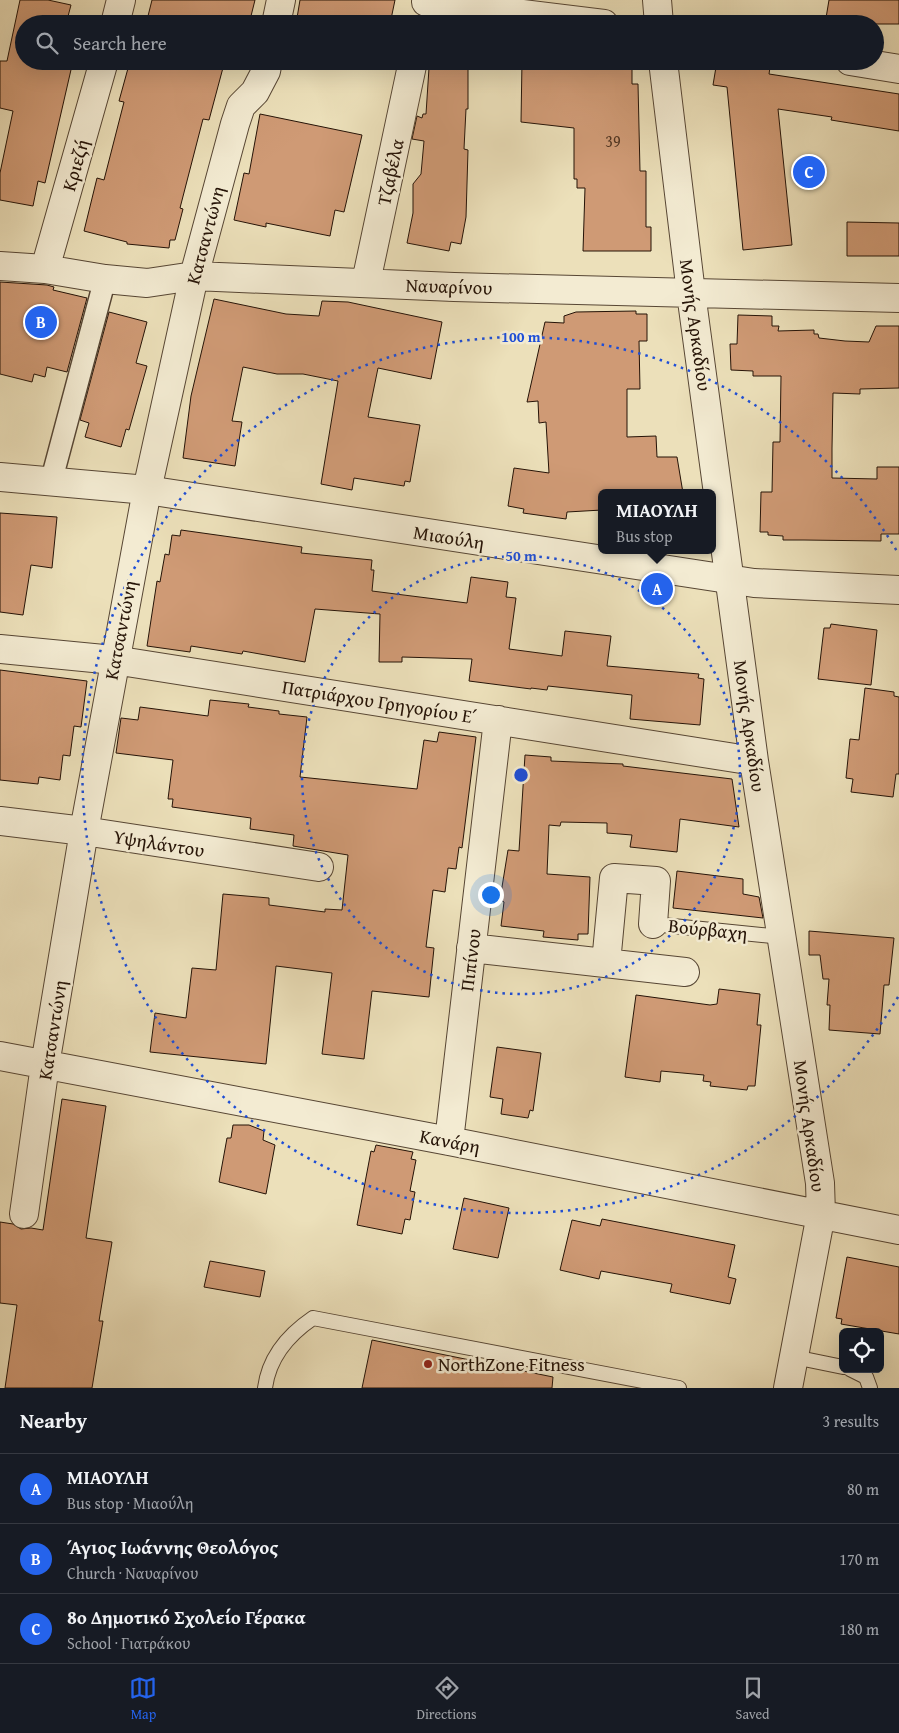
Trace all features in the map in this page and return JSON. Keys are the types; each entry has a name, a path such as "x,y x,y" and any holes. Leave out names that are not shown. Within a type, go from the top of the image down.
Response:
{"street":[{"path":"118,15 122,0"},
{"path":"278,15 281,0"},
{"path":"657,0 658,15"},
{"path":"425,9 497,15"},
{"path":"884,67 899,69"},
{"name":"Κριεζή","path":"45,269 101,70"},
{"name":"Κατσαντώνη","path":"24,1214 45,1065 84,831 114,660 147,490 194,276 235,124 241,106 256,92 266,70"},
{"name":"Τζαβέλα","path":"366,282 411,70"},
{"name":"Μονής Αρκαδίου","path":"664,70 691,293 754,761 820,1183 821,1214 788,1388"},
{"name":"Ναυαρίνου","path":"0,266 45,269 105,279 147,283 194,276 454,287 899,298"},
{"path":"51,482 105,279"},
{"name":"Μιαούλη","path":"0,477 147,490 730,580 754,583 899,590"},
{"name":"Πατριάρχου Γρηγορίου Ε΄","path":"0,649 114,660 754,761"},
{"name":"Πιπίνου","path":"449,1140 498,720"},
{"name":"Υψηλάντου","path":"0,821 84,831 319,867"},
{"name":"Βούρβαχη","path":"606,964 614,878 656,881 654,924"},
{"path":"471,948 685,972"},
{"name":"Κανάρη","path":"0,1056 449,1140 899,1230"}],"lane":[{"name":"Βούρβαχη","path":"654,924 782,937"},
{"path":"265,1388 269,1371 285,1342 296,1330 313,1318 679,1388"},
{"path":"794,1358 839,1366"},
{"path":"858,1373 866,1377 870,1388"}],"building":[{"path":"20,0 48,0 71,5 68,15 17,15"},
{"path":"152,0 255,0 251,15 148,15"},
{"path":"300,0 395,0 392,15 298,15"},
{"path":"829,0 899,0 899,24 884,24 884,15 826,15"},
{"path":"15,23 15,70 71,70 45,183 38,181 33,206 0,200 0,173 13,111 0,108 0,61 7,61"},
{"path":"128,70 222,70 209,120 203,119 180,208 183,209 175,240 170,240 169,248 127,244 127,242 84,231 97,178 104,180 124,102 119,101"},
{"path":"429,70 468,70 468,109 466,109 464,149 468,150 466,217 461,244 451,242 449,251 407,243 413,213 413,184 421,174 424,141 412,139 417,116 422,118 423,114 426,114"},
{"path":"522,70 632,70 632,84 638,84 640,171 646,171 646,227 651,227 651,251 583,251 585,188 577,188 577,179 574,179 574,128 521,122"},
{"path":"716,70 770,70 769,74 899,94 899,131 831,120 832,117 778,109 792,245 743,250 727,87 713,85"},
{"path":"260,114 362,135 344,212 335,210 330,236 266,223 266,227 234,220 244,173 249,174"},
{"path":"847,222 899,223 899,256 847,256"},
{"path":"0,282 47,285 54,287 53,290 87,298 67,372 47,367 45,377 34,374 32,382 0,374"},
{"path":"214,299 286,314 319,316 322,301 348,302 442,322 431,379 378,368 368,417 420,425 410,482 405,481 404,486 354,478 352,490 321,484 338,381 303,374 277,374 243,367 232,421 242,422 235,466 183,458 191,396"},
{"path":"636,311 636,314 647,314 647,341 639,341 640,389 627,389 627,437 656,436 657,457 677,457 682,489 598,489 598,510 567,512 566,519 523,513 524,509 508,506 514,468 549,473 546,422 539,423 538,401 527,402 545,322 564,323 564,316 576,312"},
{"path":"109,312 147,322 136,363 147,366 129,430 126,429 121,447 85,437 89,423 80,420"},
{"path":"738,315 772,316 772,326 779,326 778,331 814,330 814,334 818,334 819,338 845,341 869,342 876,326 899,326 899,388 860,389 860,394 833,393 832,478 877,479 877,467 899,467 899,534 881,534 881,541 783,540 783,536 768,535 768,532 760,532 761,492 772,492 773,442 780,442 781,376 753,376 753,371 731,370 730,344 737,344"},
{"path":"0,513 57,517 52,568 31,565 23,615 0,612"},
{"path":"181,530 302,547 301,553 372,560 371,570 374,570 372,591 467,603 471,577 508,582 506,597 516,598 509,649 562,656 565,631 611,636 607,666 699,674 698,678 704,679 700,725 630,719 632,695 548,686 547,690 531,689 469,681 472,659 402,657 402,662 379,662 380,614 315,609 305,662 243,651 242,654 191,646 190,652 147,646 157,581 160,582 165,554 169,555 172,535 180,536"},
{"path":"831,624 877,630 871,685 818,679 824,628 830,628"},
{"path":"0,670 87,681 81,727 74,726 70,756 63,755 60,780 39,777 38,784 0,780"},
{"path":"865,688 894,692 894,696 899,697 899,774 896,774 893,797 851,792 853,779 846,778 850,739 859,740"},
{"path":"210,700 249,704 248,707 279,711 279,714 307,717 300,777 417,789 424,740 437,742 439,732 476,737 462,848 459,847 456,869 448,868 445,892 433,890 426,947 434,948 429,997 372,991 364,1059 322,1054 332,973 276,966 266,1064 150,1052 155,1013 186,1018 192,968 216,970 223,894 269,898 269,905 325,912 325,909 342,910 348,855 293,846 294,835 250,829 251,818 172,807 173,799 168,799 173,760 116,753 121,718 138,720 140,707 208,716"},
{"path":"525,755 551,757 551,761 623,764 623,766 732,779 739,827 680,819 677,852 630,847 632,835 607,833 607,823 561,822 560,826 549,825 547,874 590,877 588,934 578,934 578,940 543,937 544,931 501,926 504,902 501,900 502,887 508,850 519,851"},
{"path":"677,871 743,879 743,894 759,897 763,918 673,908"},
{"path":"809,931 894,938 889,985 884,985 880,1034 829,1030 830,1005 827,1005 829,979 823,979 820,955 809,955"},
{"path":"719,989 760,994 757,1025 761,1025 755,1086 748,1086 747,1090 710,1086 711,1082 703,1081 704,1075 661,1071 660,1082 625,1077 636,995 710,1005 717,1004"},
{"path":"497,1047 541,1053 533,1111 530,1110 528,1118 501,1114 503,1099 490,1097"},
{"path":"62,1099 106,1106 86,1238 112,1242 99,1321 103,1321 92,1388 5,1388 17,1305 0,1303 0,1222 13,1224 21,1229 43,1230"},
{"path":"233,1125 249,1125 264,1131 263,1140 275,1145 266,1194 219,1182 227,1138 231,1138"},
{"path":"376,1145 413,1152 411,1159 416,1160 410,1191 415,1192 410,1220 405,1219 402,1234 357,1225 371,1151 374,1152"},
{"path":"464,1198 509,1208 498,1258 453,1249"},
{"path":"602,1219 735,1245 728,1277 736,1279 730,1304 670,1292 672,1284 601,1271 599,1279 560,1270 572,1220 600,1226"},
{"path":"847,1257 899,1267 899,1334 884,1331 884,1328 864,1328 841,1324 842,1319 836,1318"},
{"path":"210,1261 265,1271 260,1297 204,1287"},
{"name":"NorthZone Fitness","path":"372,1340 553,1377 552,1388 362,1388"}],"place":[{"name":"8ο Δημοτικό Σχολείο Γέρακα","path":"809,172"},
{"name":"Άγιος Ιωάννης Θεολόγος","path":"41,322"},
{"name":"ΜΙΑΟΥΛΗ","path":"657,589"},
{"name":"NorthZone Fitness","path":"428,1364"}]}
